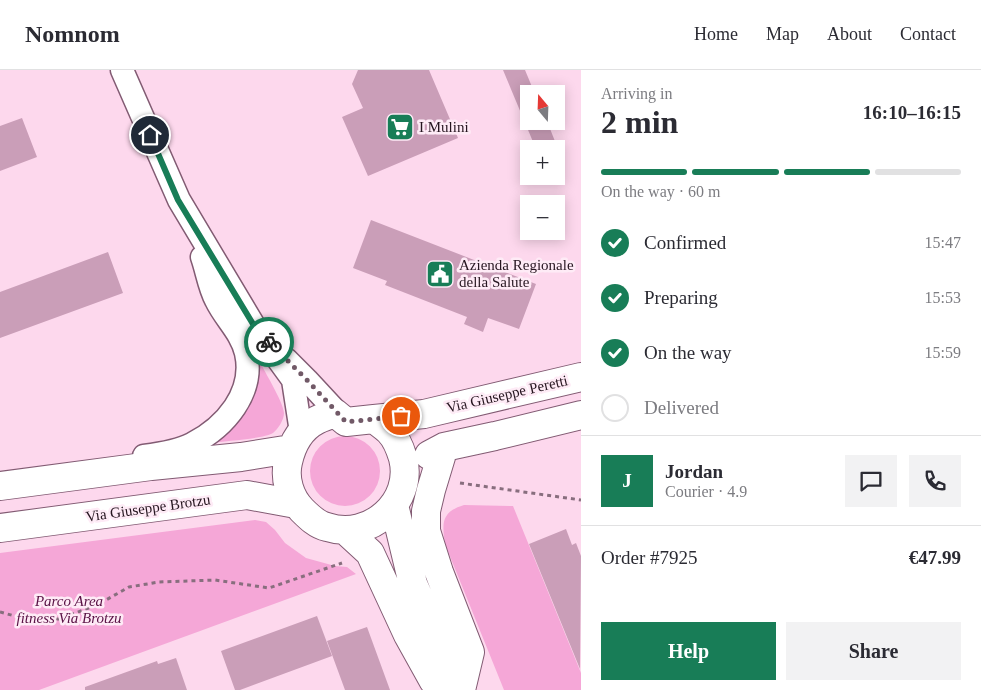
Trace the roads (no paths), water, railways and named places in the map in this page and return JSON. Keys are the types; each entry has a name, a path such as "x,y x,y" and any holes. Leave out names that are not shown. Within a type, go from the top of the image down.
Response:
{"street":[{"path":"98,473 131,459 168,452 190,445 210,433 226,419 234,408 244,390 248,371 246,351 216,300 205,265 122,70"},
{"path":"0,486 151,466 241,457 296,441 316,420 335,413 346,422 374,419 390,432 400,448 405,467 403,487 394,505 381,519 364,528 345,530 326,527 309,518 296,504 288,487 287,468 296,441 292,380 256,329 178,200"},
{"path":"256,329 346,422"},
{"name":"Via Giuseppe Peretti","path":"374,419 424,414 581,377"},
{"path":"405,467 444,448 581,415"},
{"path":"444,448 426,511 426,531 439,572 470,652 460,690"},
{"name":"Via Giuseppe Brotzu","path":"0,528 247,495 296,504"},
{"path":"394,505 413,584 460,690"},
{"path":"345,530 370,553 408,635 440,690"}],"place":[{"name":"I Mulini","path":"400,127"},
{"name":"Azienda Regionale della Salute","path":"440,274"}],"park label":[{"name":"Parco Area fitness Via Brotzu","path":"70,610"}]}
